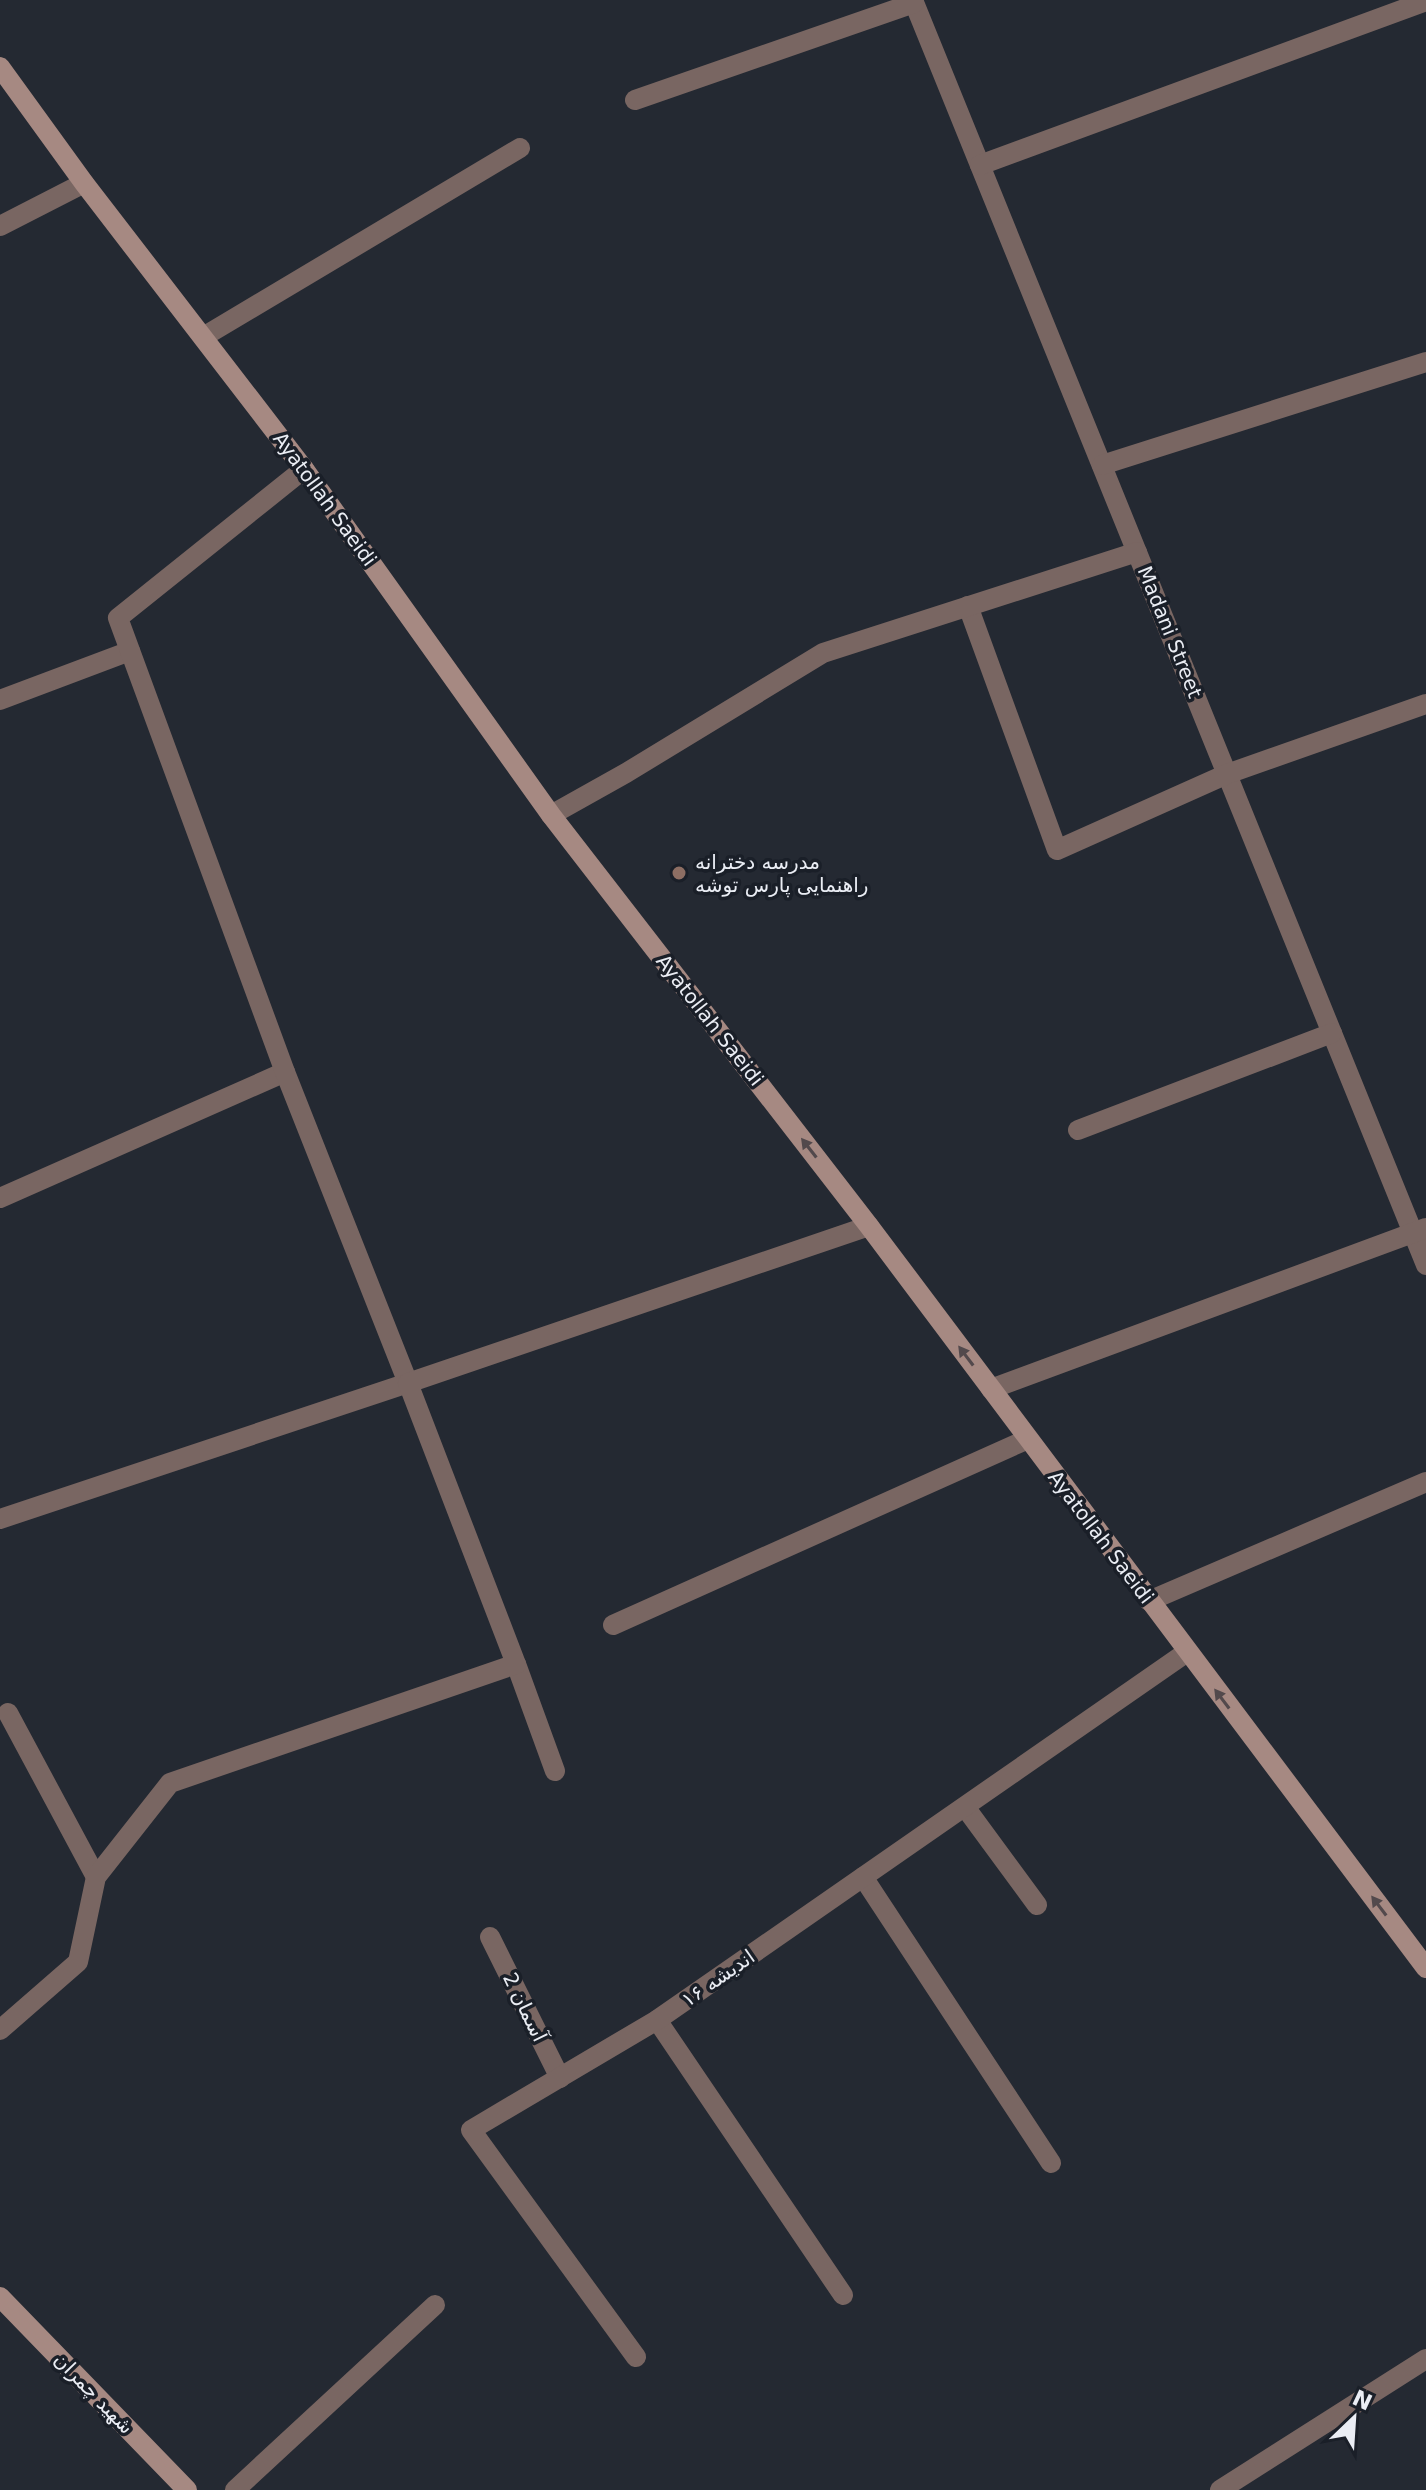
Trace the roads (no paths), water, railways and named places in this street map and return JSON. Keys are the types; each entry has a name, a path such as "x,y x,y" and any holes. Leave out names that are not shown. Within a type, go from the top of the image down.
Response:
{"main road":[{"name":"Ayatollah Saeidi","path":"0,67 84,183 304,469 551,815 869,1226 1426,1968"},
{"name":"شهید چمران","path":"0,2297 187,2490"}],"street":[{"path":"635,100 913,1"},
{"name":"Madani Street","path":"913,1 1332,1033 1419,1230 1426,1265"},
{"path":"980,165 1426,1"},
{"path":"203,337 520,148"},
{"path":"0,226 84,183"},
{"path":"1102,465 1426,362"},
{"path":"304,469 118,618 285,1072 408,1383 555,1771"},
{"path":"551,815 823,653 1137,552"},
{"path":"968,606 1057,850 1227,774 1426,704"},
{"path":"0,700 130,651"},
{"path":"1078,1130 1332,1033"},
{"path":"0,1198 285,1072"},
{"path":"0,1519 869,1226"},
{"path":"991,1389 1419,1230"},
{"path":"613,1625 1028,1439"},
{"path":"1149,1601 1426,1482"},
{"name":"اندیشه ۱۶","path":"636,2357 471,2130 657,2020 1187,1652"},
{"path":"0,2030 78,1962 96,1877 170,1783 516,1664"},
{"path":"8,1713 96,1877"},
{"path":"965,1807 1037,1905"},
{"path":"863,1877 1051,2163"},
{"name":"آسمان 2","path":"490,1937 560,2078"},
{"path":"657,2020 843,2295"},
{"path":"235,2490 435,2305"},
{"path":"1220,2490 1426,2359"}],"place":[{"name":"مدرسه دخترانه راهنمایی پارس توشه","path":"679,873"}]}
